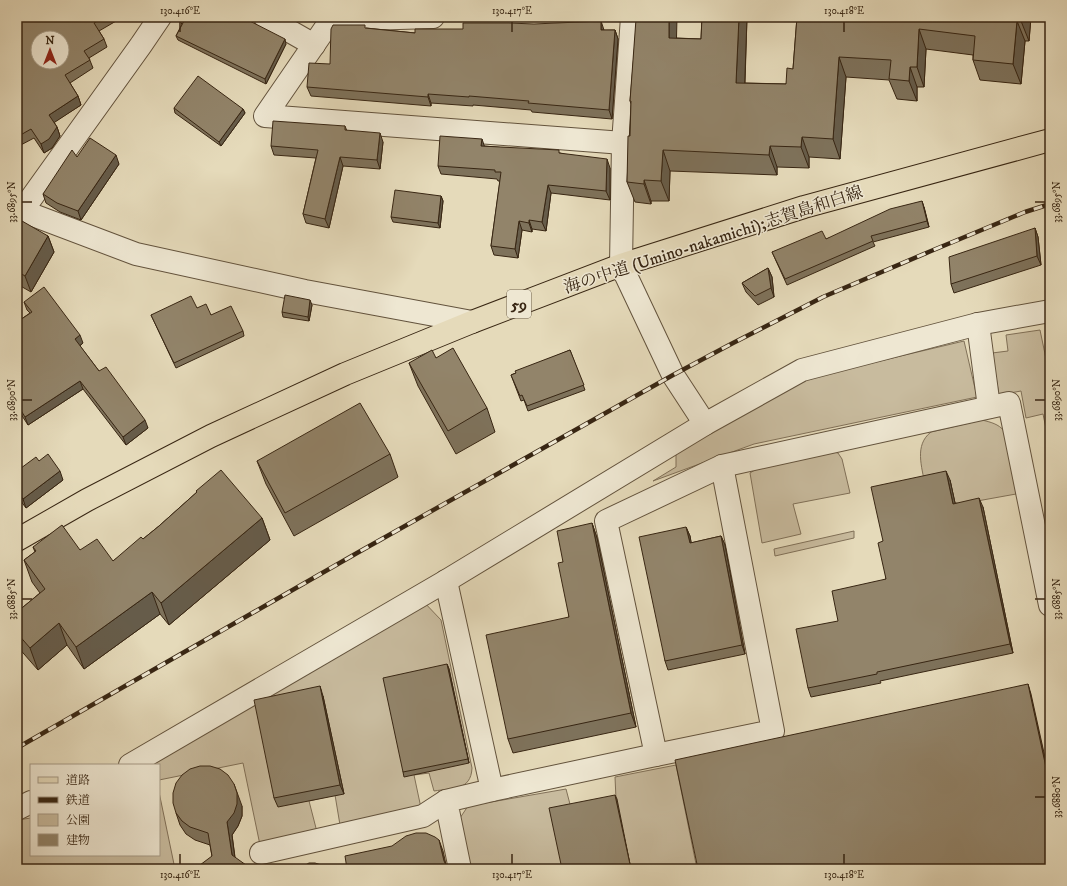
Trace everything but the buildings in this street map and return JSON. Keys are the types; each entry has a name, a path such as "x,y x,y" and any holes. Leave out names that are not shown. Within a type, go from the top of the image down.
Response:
{"main road":[{"name":"海の中道 (Umino-nakamichi);志賀島和白線","path":"17,540 87,500 212,436 344,374 472,322 621,265 804,207 1050,140"}],"street":[{"path":"160,17 142,45 18,212 136,254 305,291 472,322"},
{"path":"265,17 314,45"},
{"path":"433,17 332,19 265,116 623,143"},
{"path":"632,17 623,143 621,265 673,375 705,424"},
{"path":"132,764 446,581 705,424 802,370 978,324 1049,316"},
{"path":"978,324 989,407"},
{"path":"656,755 606,521 722,466 1009,403 1050,605"},
{"path":"261,853 423,816 446,802 492,790 773,731 722,466"},
{"path":"446,581 492,790"},
{"path":"17,809 30,802"},
{"path":"446,802 460,869"}],"green space":[{"path":"1040,330 1050,378 1050,448 1043,414 1026,418 1021,391 999,395 992,353 1008,351 1006,335"},
{"path":"964,341 977,397 754,444 653,481 676,467 676,452 808,378"},
{"path":"982,420 1000,427 1007,437 1016,494 955,505 950,480 925,485 920,457 922,443 931,432"},
{"path":"830,451 838,453 842,459 850,493 793,504 801,534 762,543 750,473 758,468"},
{"path":"854,531 854,538 775,556 774,549"},
{"path":"422,600 441,620 472,768 471,775 464,785 434,791 429,773 414,775 421,808 340,825 335,795 309,801 317,832 260,845 243,763 160,780 160,764 148,764"},
{"path":"676,765 697,869 467,869 458,821 468,806 566,789 571,808 616,799 615,777"},
{"path":"160,797 175,869 17,869 17,820 30,818 30,856 160,856"}],"railway":[{"path":"17,748 357,553 673,375 733,343 823,297 1025,212 1050,204"}]}
